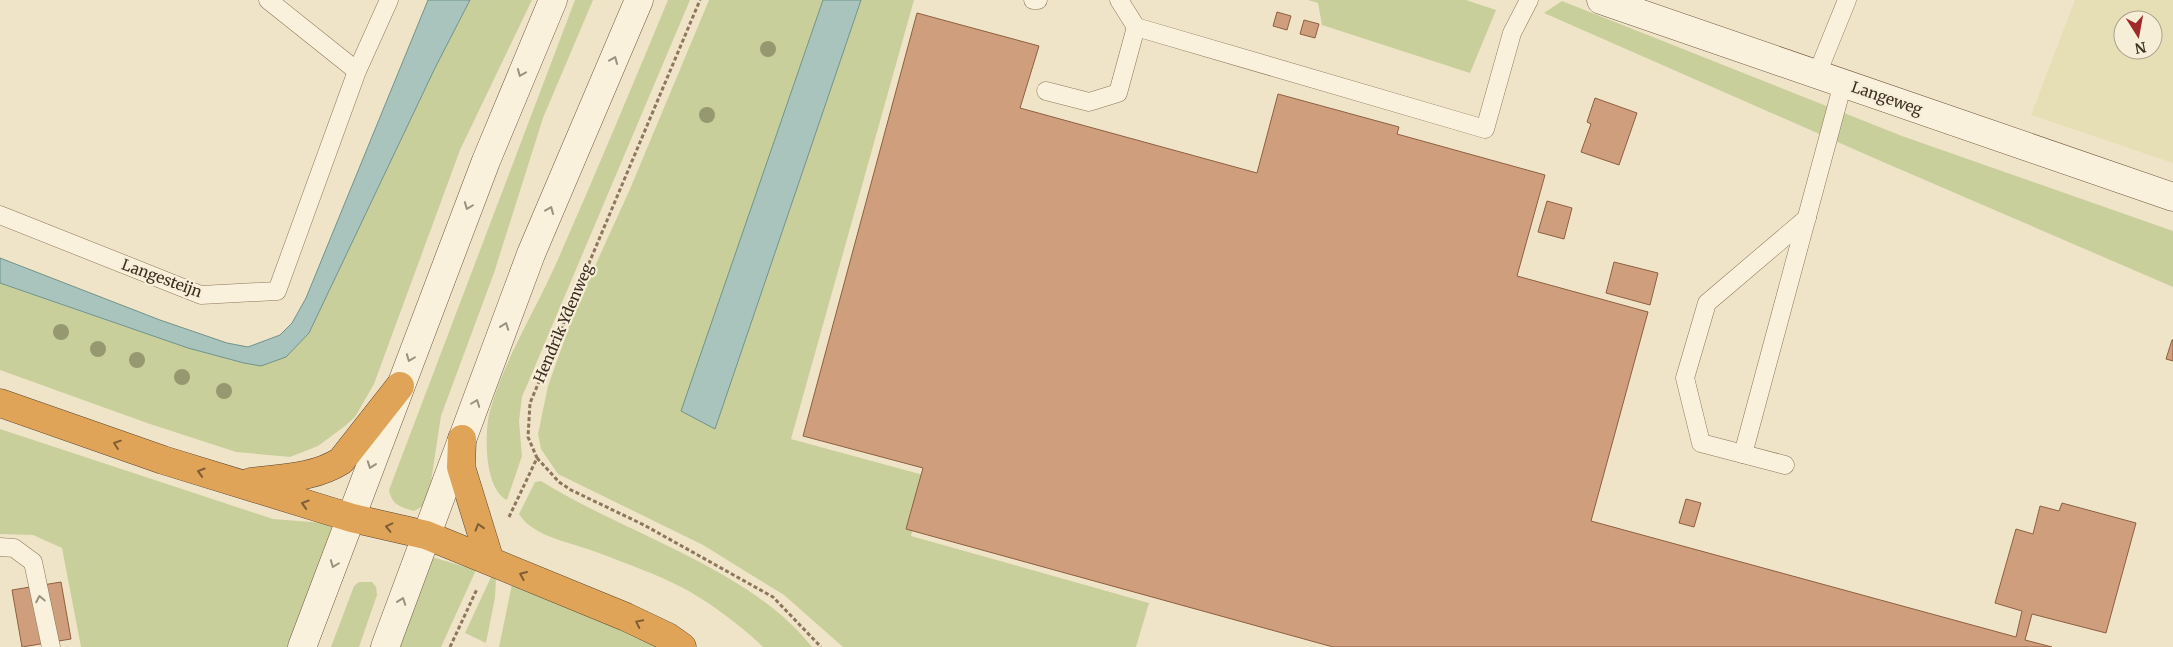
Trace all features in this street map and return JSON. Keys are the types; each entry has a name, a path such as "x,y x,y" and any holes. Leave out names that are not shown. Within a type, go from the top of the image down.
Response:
{"highway":[{"path":"240,483 314,474 341,462 400,386"},
{"path":"0,404 163,460 352,518 426,535 626,617 668,637 682,647"},
{"path":"462,439 461,467 490,561"}],"main road":[{"path":"302,647 486,161 553,0"},
{"path":"385,647 531,254 639,0"},
{"name":"Langeweg","path":"1601,0 2173,197"}],"lane":[{"path":"268,0 357,71"},
{"name":"Langesteijn","path":"0,215 201,295 278,291 357,71 389,0"},
{"path":"1033,0 1038,0"},
{"path":"1120,0 1136,27 1485,129 1512,33 1529,0"},
{"path":"1817,74 1847,0"},
{"path":"1046,91 1089,102 1118,93 1136,27"},
{"path":"1744,454 1843,83"},
{"path":"1785,465 1701,443 1685,378 1707,304 1807,218"},
{"path":"0,547 14,548 33,562 51,647"}],"path":[{"name":"Hendrik Ydenweg","path":"537,458 528,436 530,403 700,0"},
{"path":"450,647 537,458 558,482 571,490 644,525 773,597 821,647"}],"shaded area":[{"path":"2075,0 2173,0 2173,163 2031,115"}],"green space":[{"path":"470,0 532,0 460,150 374,384 355,417 345,426 318,446 290,457 236,452 147,423 0,370 0,283 188,348 244,363 261,366 286,357 309,333 435,68"},
{"path":"575,0 593,0 543,118 494,273 441,416 428,501 414,511 397,505 392,499 389,490"},
{"path":"668,0 690,0 522,397 519,421 522,456 507,500 499,494 494,484 488,459 488,420 496,392 511,355 570,233"},
{"path":"709,0 823,0 682,411 715,429 861,0 914,0 791,439 927,476 911,536 1149,603 1136,647 843,647 784,595 703,545 558,474 541,449 538,434 548,386 575,310 630,189"},
{"path":"1308,0 1466,0 1496,10 1470,73 1322,25 1318,3"},
{"path":"1562,1 1902,136 2173,231 2173,287 1544,13"},
{"path":"0,429 273,519 337,524 288,647 81,647 62,548 33,535 0,534"},
{"path":"541,481 574,500 685,554 756,595 786,620 812,647 763,647 725,615 683,588 642,569 589,549 555,539 534,529 519,514 535,482"},
{"path":"432,557 476,570 441,647 397,647"},
{"path":"491,577 496,578 495,598 486,643 465,633"},
{"path":"359,582 372,582 376,587 377,595 359,647 331,647 354,586"},
{"path":"512,584 575,607 660,647 499,647"}],"water":[{"path":"428,0 470,0 435,68 309,333 286,357 261,366 244,363 188,348 0,283 0,258 160,320 227,343 248,347 280,335 292,323 306,298"},
{"path":"823,0 861,0 715,429 681,411"}],"building":[{"path":"1277,12 1291,16 1287,30 1273,26"},
{"path":"917,13 1039,46 1020,108 1257,173 1278,94 1399,127 1397,134 1545,175 1517,276 1648,312 1591,521 2016,637 2022,611 1995,603 2016,529 2033,534 2040,506 2059,511 2062,503 2136,523 2106,633 2032,614 2025,640 2052,647 1333,647 906,529 923,468 803,436"},
{"path":"1304,20 1319,24 1315,38 1300,34"},
{"path":"1595,98 1637,113 1619,165 1581,152 1591,124 1587,122"},
{"path":"1547,201 1572,208 1564,239 1538,232"},
{"path":"1614,262 1658,273 1650,305 1606,293"},
{"path":"2173,340 2173,361 2166,359"},
{"path":"1686,499 1701,503 1694,527 1679,523"},
{"path":"61,582 71,639 22,647 12,590"}]}
